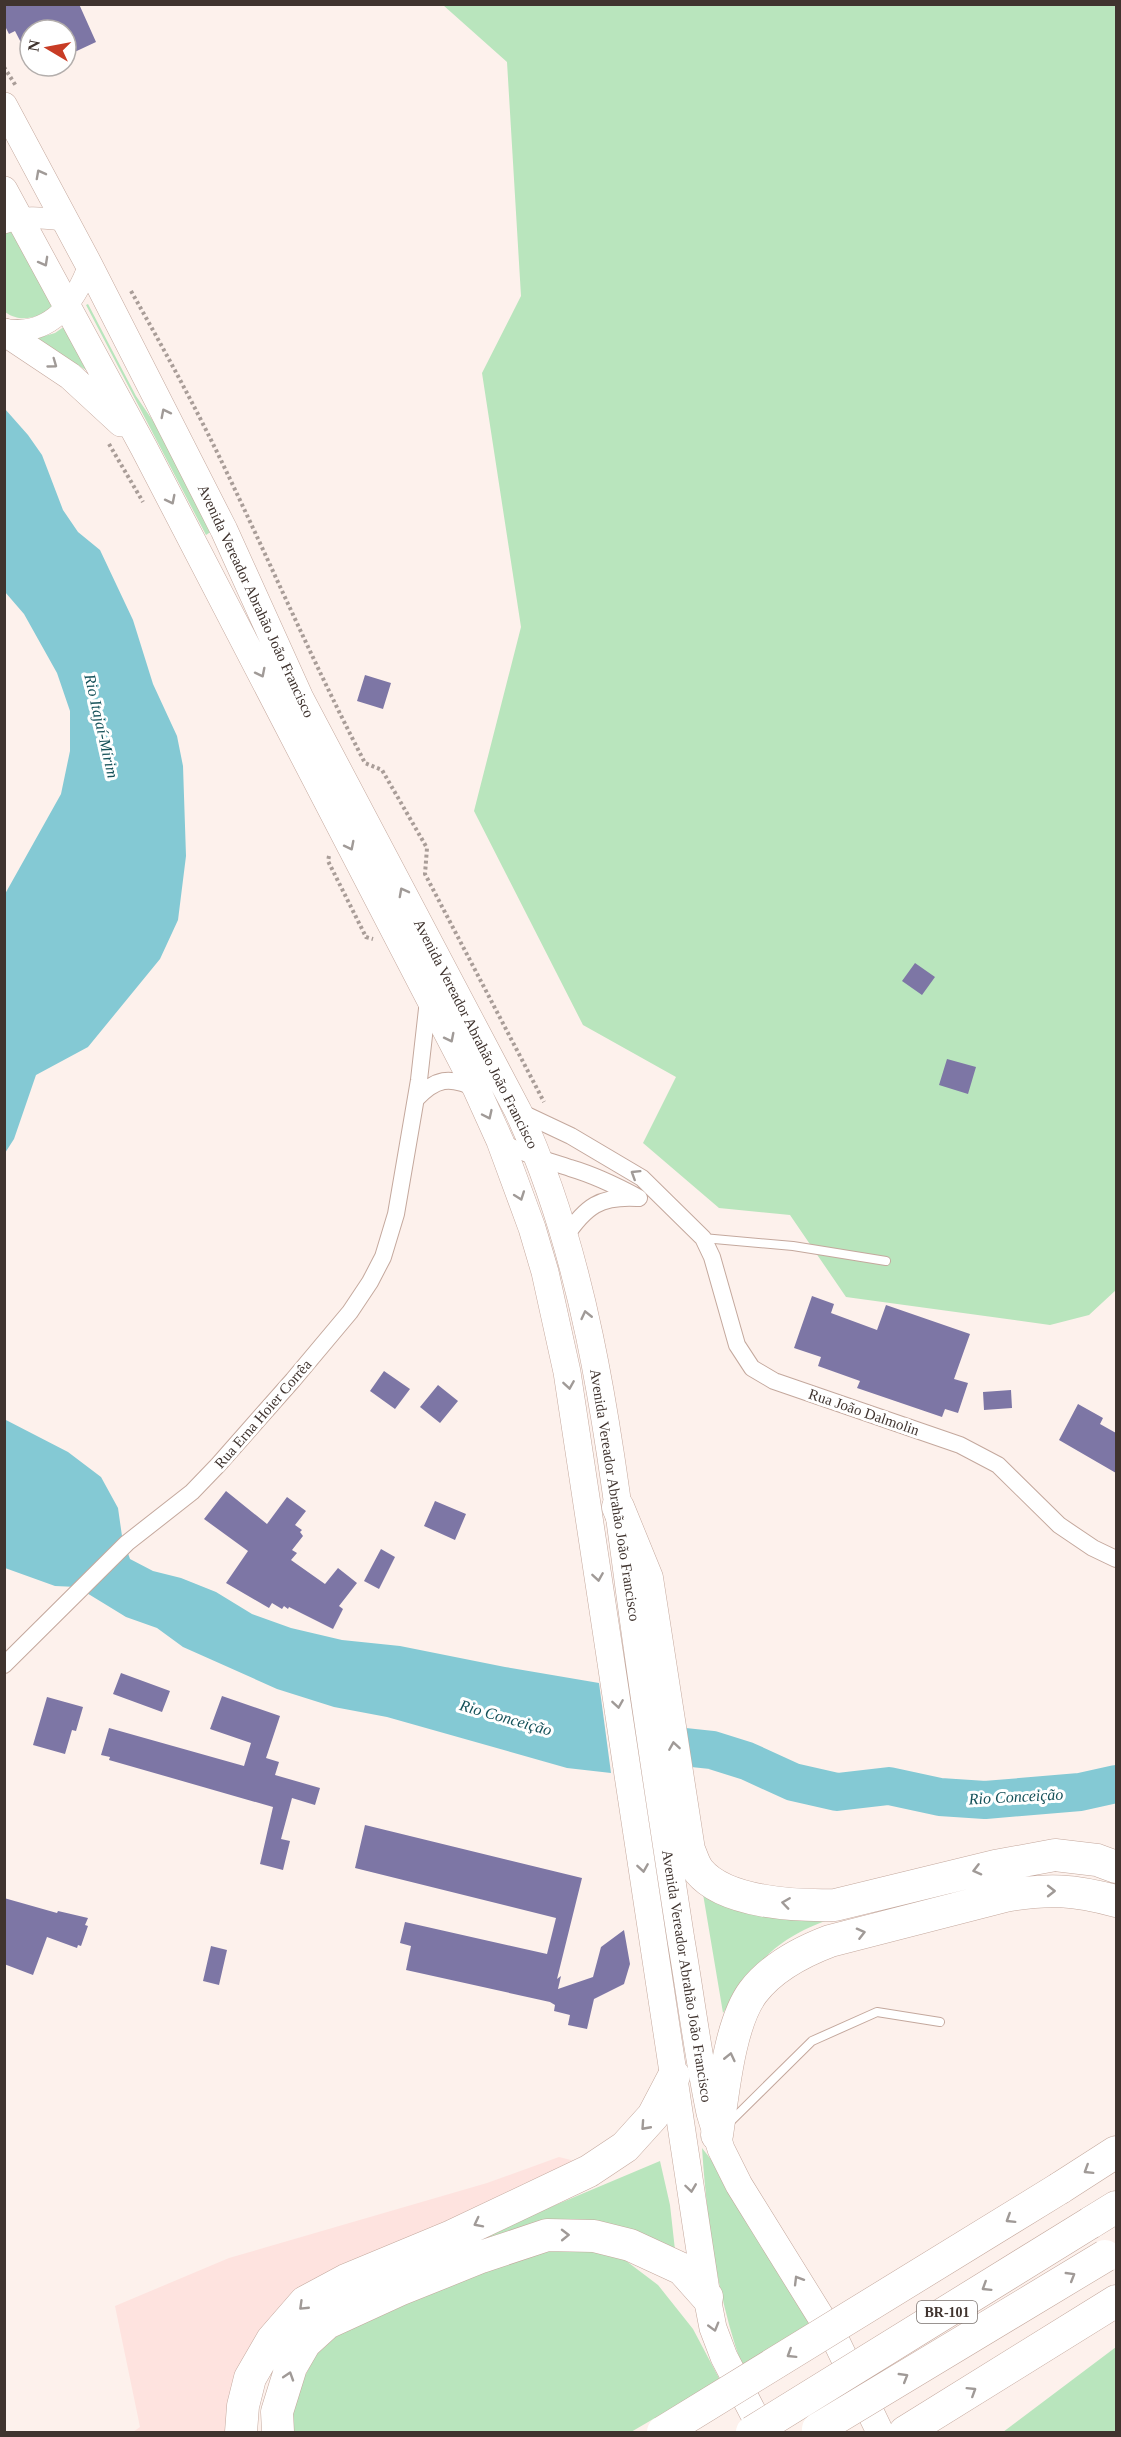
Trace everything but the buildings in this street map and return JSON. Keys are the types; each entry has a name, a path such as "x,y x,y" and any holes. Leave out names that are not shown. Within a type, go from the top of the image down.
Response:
{"highway":[{"path":"618,1507 647,1578 647,1641 672,1804 697,1869 718,1886 743,1896 783,1902 835,1905 995,1866 1055,1855 1097,1860 1116,1867"},
{"path":"717,2135 725,2079 742,2012 753,1992 779,1966 811,1948 840,1938 1032,1891 1078,1891 1116,1901"},
{"path":"241,2433 243,2406 250,2378 272,2340 305,2302 346,2280 452,2236 589,2171 625,2147 653,2116 674,2076"},
{"path":"663,2433 1116,2152"},
{"name":"BR-101","path":"752,2433 1116,2207"},
{"path":"278,2433 277,2412 291,2367 305,2343 327,2323 399,2290 481,2257 547,2235 594,2235 630,2245 682,2270 707,2297"},
{"name":"BR-101","path":"812,2433 1111,2252"},
{"path":"905,2433 1116,2301"}],"main road":[{"name":"Avenida Vereador Abrahão João Francisco","path":"10,96 65,220 224,530 300,698 518,1111 541,1160 566,1237 588,1323 618,1507"},
{"name":"Avenida Vereador Abrahão João Francisco","path":"4,189 12,221 68,306 144,448 476,1088 500,1141 532,1228 567,1372 707,2297 713,2328 724,2357 763,2433"},
{"path":"4,331 53,363 86,389 144,448"},
{"name":"Avenida Vereador Abrahão João Francisco","path":"672,1804 704,2083 717,2135 739,2185 849,2366 880,2433"}],"street":[{"path":"12,221 65,220"},
{"path":"4,331 35,329 54,320 68,306 84,279 89,265"},
{"name":"Rua Erna Hoier Corrêa","path":"4,1665 127,1543 192,1492 226,1457 350,1312 370,1282 383,1257 396,1214 416,1099 428,1016 428,995"},
{"path":"416,1099 436,1082 450,1080 476,1088"},
{"name":"Rua João Dalmolin","path":"518,1111 555,1128 642,1178 703,1238 712,1257 737,1345 752,1368 774,1381 960,1445 998,1465 1059,1525 1093,1548 1116,1559"},
{"name":"Rua João Dalmolin","path":"500,1141 515,1150 541,1160 595,1177 677,1214"},
{"name":"Rua João Dalmolin","path":"566,1237 582,1214 597,1203 613,1198 639,1198"}],"lane":[{"path":"703,1238 793,1246 886,1261"},
{"path":"717,2135 812,2041 878,2012 940,2022"}],"path":[{"path":"4,67 10,96"},
{"path":"130,290 175,370 215,449 325,687 365,763 382,770 427,848 424,874 514,1047 540,1092 555,1128"},
{"path":"106,439 145,505"},
{"path":"332,848 328,861 366,937 381,941"}],"shaded area":[{"path":"559,2157 575,2161 390,2249 351,2260 316,2278 289,2299 228,2432 133,2432 140,2427 115,2306 229,2258 487,2183"}],"green space":[{"path":"443,5 1116,5 1116,1290 1089,1315 1050,1325 846,1297 790,1215 719,1208 643,1143 676,1077 583,1025 474,811 521,627 482,373 521,296 507,62"},
{"path":"13,230 55,310 24,318 17,318 5,312 5,234"},
{"path":"88,304 136,396 175,453 215,529 206,535 86,305"},
{"path":"68,324 91,373 34,339 55,333"},
{"path":"702,1888 831,1919 794,1935 768,1955 756,1967 723,2013"},
{"path":"702,2148 716,2166 814,2321 742,2366 726,2313 714,2258"},
{"path":"660,2161 670,2205 675,2250 654,2240 432,2257"},
{"path":"571,2248 617,2254 658,2285 693,2329 720,2380 631,2432 290,2432 296,2393 316,2355 351,2323 534,2251"},
{"path":"1116,2347 1116,2432 1003,2432"}],"water":[{"name":"Rio Itajaí-Mirim","path":"5,409 42,455 63,510 78,532 100,550 133,620 153,684 177,736 183,766 186,856 178,920 160,959 88,1047 36,1075 14,1139 5,1153 5,894 61,794 70,751 70,711 57,673 24,614 5,592"},
{"path":"4,1419 68,1452 101,1477 118,1508 122,1536 130,1559 153,1571 181,1578 216,1592 252,1614 291,1628 342,1640 400,1646 599,1683 611,1773 567,1768 387,1717 334,1707 277,1689 183,1647 157,1628 126,1617 77,1587 55,1586 5,1568"}],"waterway":[{"name":"Rio Conceição","path":"637,1742 712,1750 747,1761 793,1782 837,1792 889,1786 940,1797 985,1800 1080,1792 1116,1784"}]}
